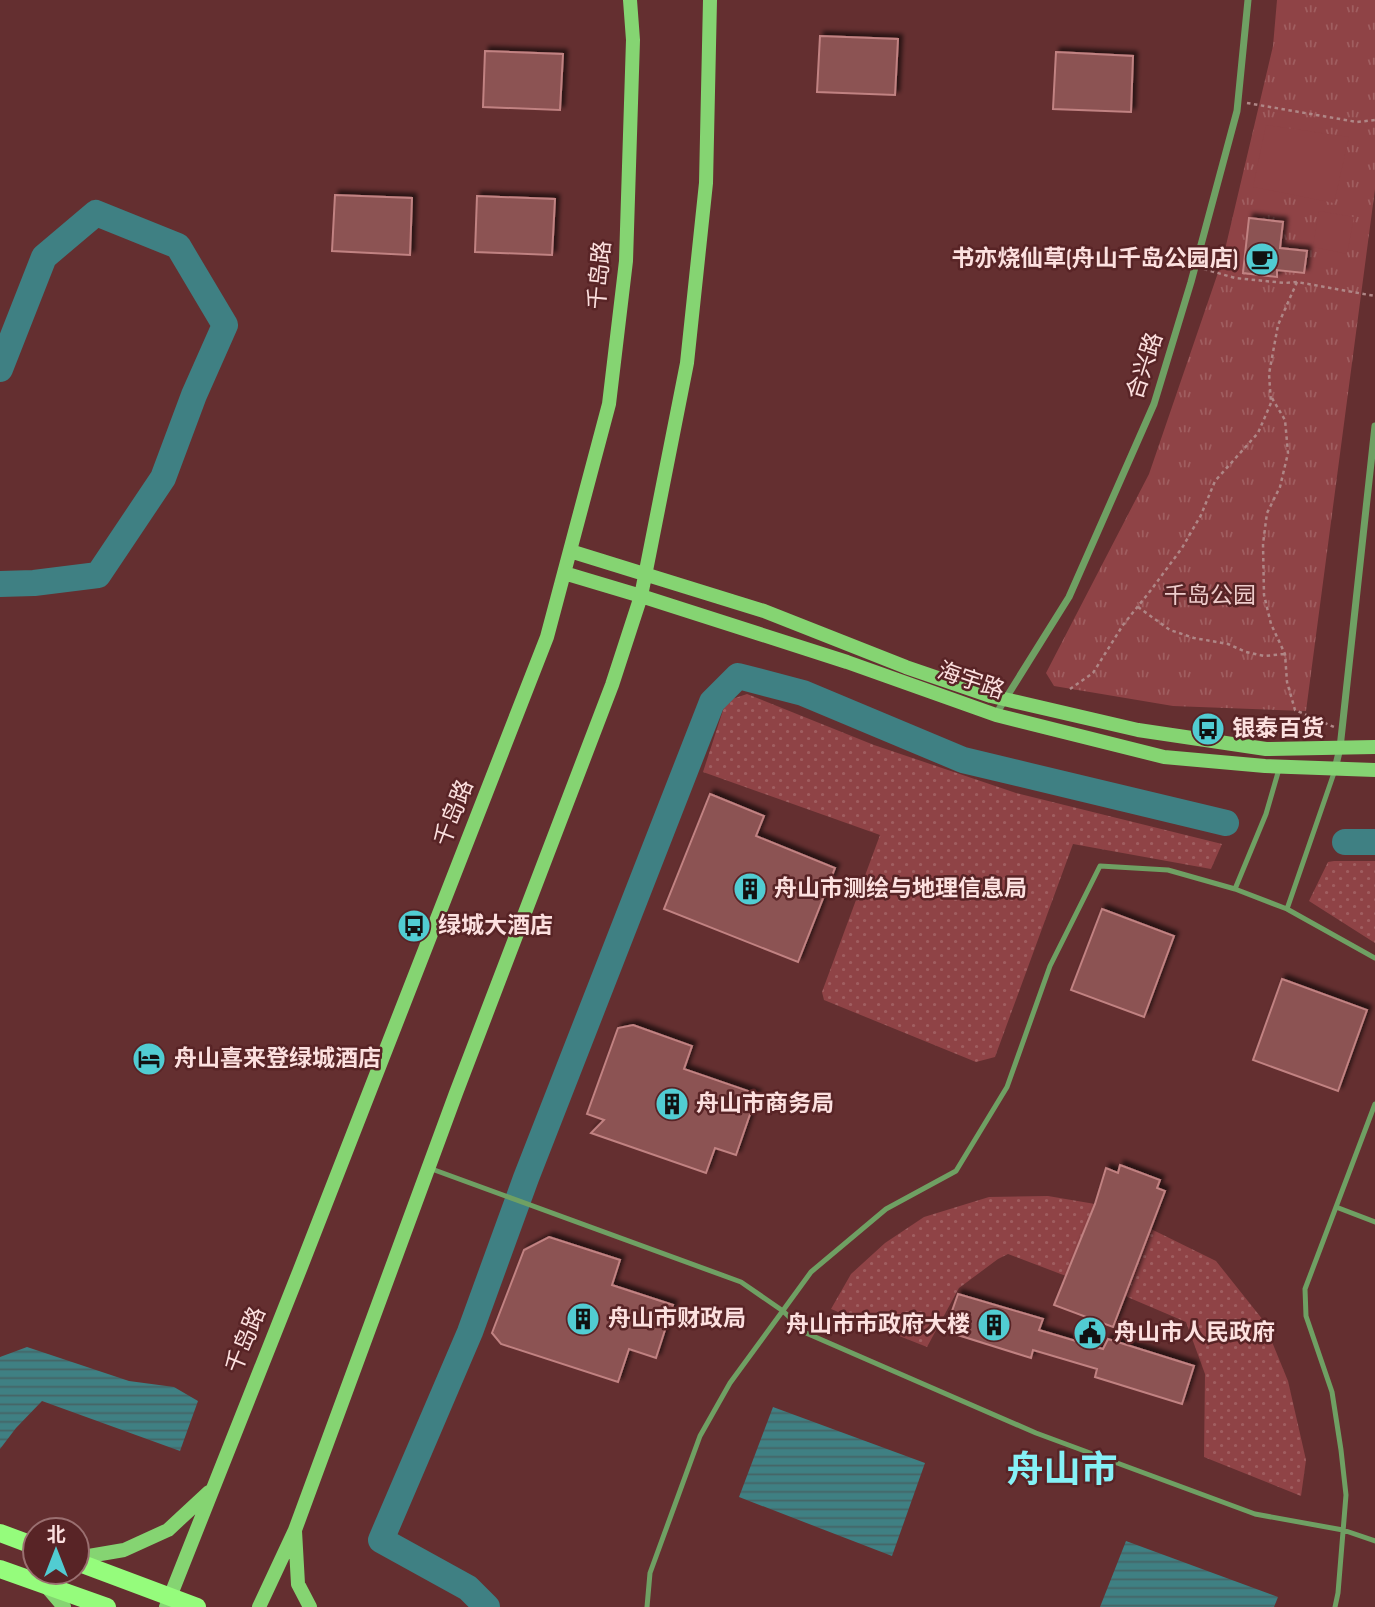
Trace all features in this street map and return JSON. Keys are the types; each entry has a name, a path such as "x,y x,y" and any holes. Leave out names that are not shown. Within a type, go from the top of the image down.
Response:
{"main road":[{"path":"0,1533 21,1541"},
{"path":"91,1566 168,1602 197,1607"},
{"path":"0,1569 21,1577"},
{"path":"46,1586 107,1607"}],"street":[{"name":"千岛路","path":"168,1602 542,650 609,404 626,261 633,40 630,0"},
{"path":"259,1607 295,1530 428,1168 612,685 641,596 687,363 706,183 710,0"},
{"name":"合兴路","path":"996,715 1069,597 1154,404 1195,267 1237,111 1248,0"},
{"path":"1335,770 1342,731 1375,426"},
{"name":"海宇路","path":"570,551 764,611 906,667 1006,699 1138,730 1266,749 1375,747"},
{"name":"海宇路","path":"564,573 847,662 996,715 1164,757 1335,770 1375,770"},
{"path":"91,1557 124,1550 168,1530 212,1488"},
{"path":"295,1530 298,1584 310,1607"},
{"path":"46,1586 64,1607"}],"lane":[{"path":"1234,889 1266,814 1280,766"},
{"path":"1287,909 1335,770"},
{"path":"647,1607 650,1573 700,1436 730,1383 811,1272 886,1209 956,1171 1007,1087 1049,965 1100,866 1168,870 1234,889 1287,909 1375,958"},
{"path":"1335,1607 1346,1495 1332,1392 1306,1316 1305,1289 1375,1104"},
{"path":"428,1168 741,1282 783,1311 806,1333 1036,1433 1255,1514 1343,1530 1375,1541"},
{"path":"1336,1207 1375,1222"}],"path":[{"path":"1238,101 1357,122 1375,120"},
{"path":"1195,267 1235,278 1297,282 1375,296"},
{"path":"1070,689 1093,673 1123,625 1182,548 1201,515 1215,481 1258,433 1271,403 1269,374 1278,325 1297,282"},
{"path":"1270,395 1285,420 1288,453 1280,487 1268,513 1263,544 1264,595 1271,624 1285,654 1287,682 1295,710 1342,731"},
{"path":"1138,607 1170,630 1194,638 1228,644 1264,656 1285,654"}],"green space":[{"name":"千岛公园","path":"1277,0 1375,0 1375,189 1306,711 1173,706 1054,686 1046,673 1149,474 1223,258 1273,46"},
{"path":"1266,125 1349,137 1334,203 1253,187"},
{"path":"1319,211 1354,217 1347,254 1313,247"},
{"path":"747,694 874,745 1016,793 1222,844 1211,869 1073,844 995,1057 976,1062 824,1000 822,992 880,835 703,772 726,701"},
{"path":"1375,861 1375,943 1309,901 1328,862"},
{"path":"1048,1196 1095,1204 1066,1276 1008,1254 998,1259 959,1288 927,1347 831,1309 851,1274 885,1243 924,1217 989,1197"},
{"path":"1151,1229 1216,1261 1263,1320 1288,1381 1306,1460 1301,1496 1204,1457 1205,1374 1186,1322 1125,1296"}],"water":[{"path":"27,1347 129,1381 174,1387 198,1401 180,1451 42,1401 0,1449 0,1357"},
{"path":"773,1407 925,1463 892,1556 739,1497"},
{"path":"1126,1541 1278,1597 1274,1607 1100,1607"}],"building":[{"path":"820,36 898,39 895,95 817,92"},
{"path":"485,51 563,54 560,110 483,107"},
{"path":"1056,52 1133,56 1131,112 1053,109"},
{"path":"335,195 412,198 410,255 332,251"},
{"path":"477,196 555,199 552,255 475,252"},
{"path":"1249,218 1283,222 1280,248 1307,251 1304,273 1277,270 1277,277 1243,273"},
{"name":"舟山市测绘与地理信息局","path":"710,794 764,816 756,836 835,868 798,962 664,909"},
{"path":"1102,909 1174,936 1144,1017 1071,990"},
{"path":"1282,979 1367,1010 1338,1091 1253,1060"},
{"name":"舟山市商务局","path":"633,1025 692,1046 684,1069 757,1094 736,1155 715,1148 706,1173 591,1133 604,1120 587,1114 618,1028"},
{"path":"1120,1165 1160,1180 1157,1188 1165,1191 1113,1327 1054,1305 1095,1204 1106,1168 1118,1173"},
{"name":"舟山市财政局","path":"549,1237 620,1260 612,1285 673,1305 656,1358 629,1349 618,1382 501,1344 492,1333 524,1250"},
{"path":"958,1294 1043,1319 1039,1330 1103,1349 1108,1339 1194,1366 1182,1404 1095,1377 1097,1369 1033,1350 1031,1358 945,1331"}],"waterway":[{"path":"0,369 44,257 96,213 178,246 225,325 194,395 163,478 98,575 34,583 0,584"},
{"path":"487,1607 468,1588 381,1540 470,1332 526,1178 712,702 738,676 803,693 963,760 1226,823"},
{"path":"1345,842 1375,842"}],"place":[{"name":"书亦烧仙草(舟山千岛公园店)","path":"1262,259"},
{"name":"银泰百货","path":"1208,729"},
{"name":"舟山市测绘与地理信息局","path":"750,889"},
{"name":"绿城大酒店","path":"414,926"},
{"name":"舟山喜来登绿城酒店","path":"149,1059"},
{"name":"舟山市商务局","path":"672,1104"},
{"name":"舟山市财政局","path":"583,1319"},
{"name":"舟山市市政府大楼","path":"994,1325"},
{"name":"舟山市人民政府","path":"1090,1333"}],"district":[{"name":"舟山市","path":"1062,1471"}]}
